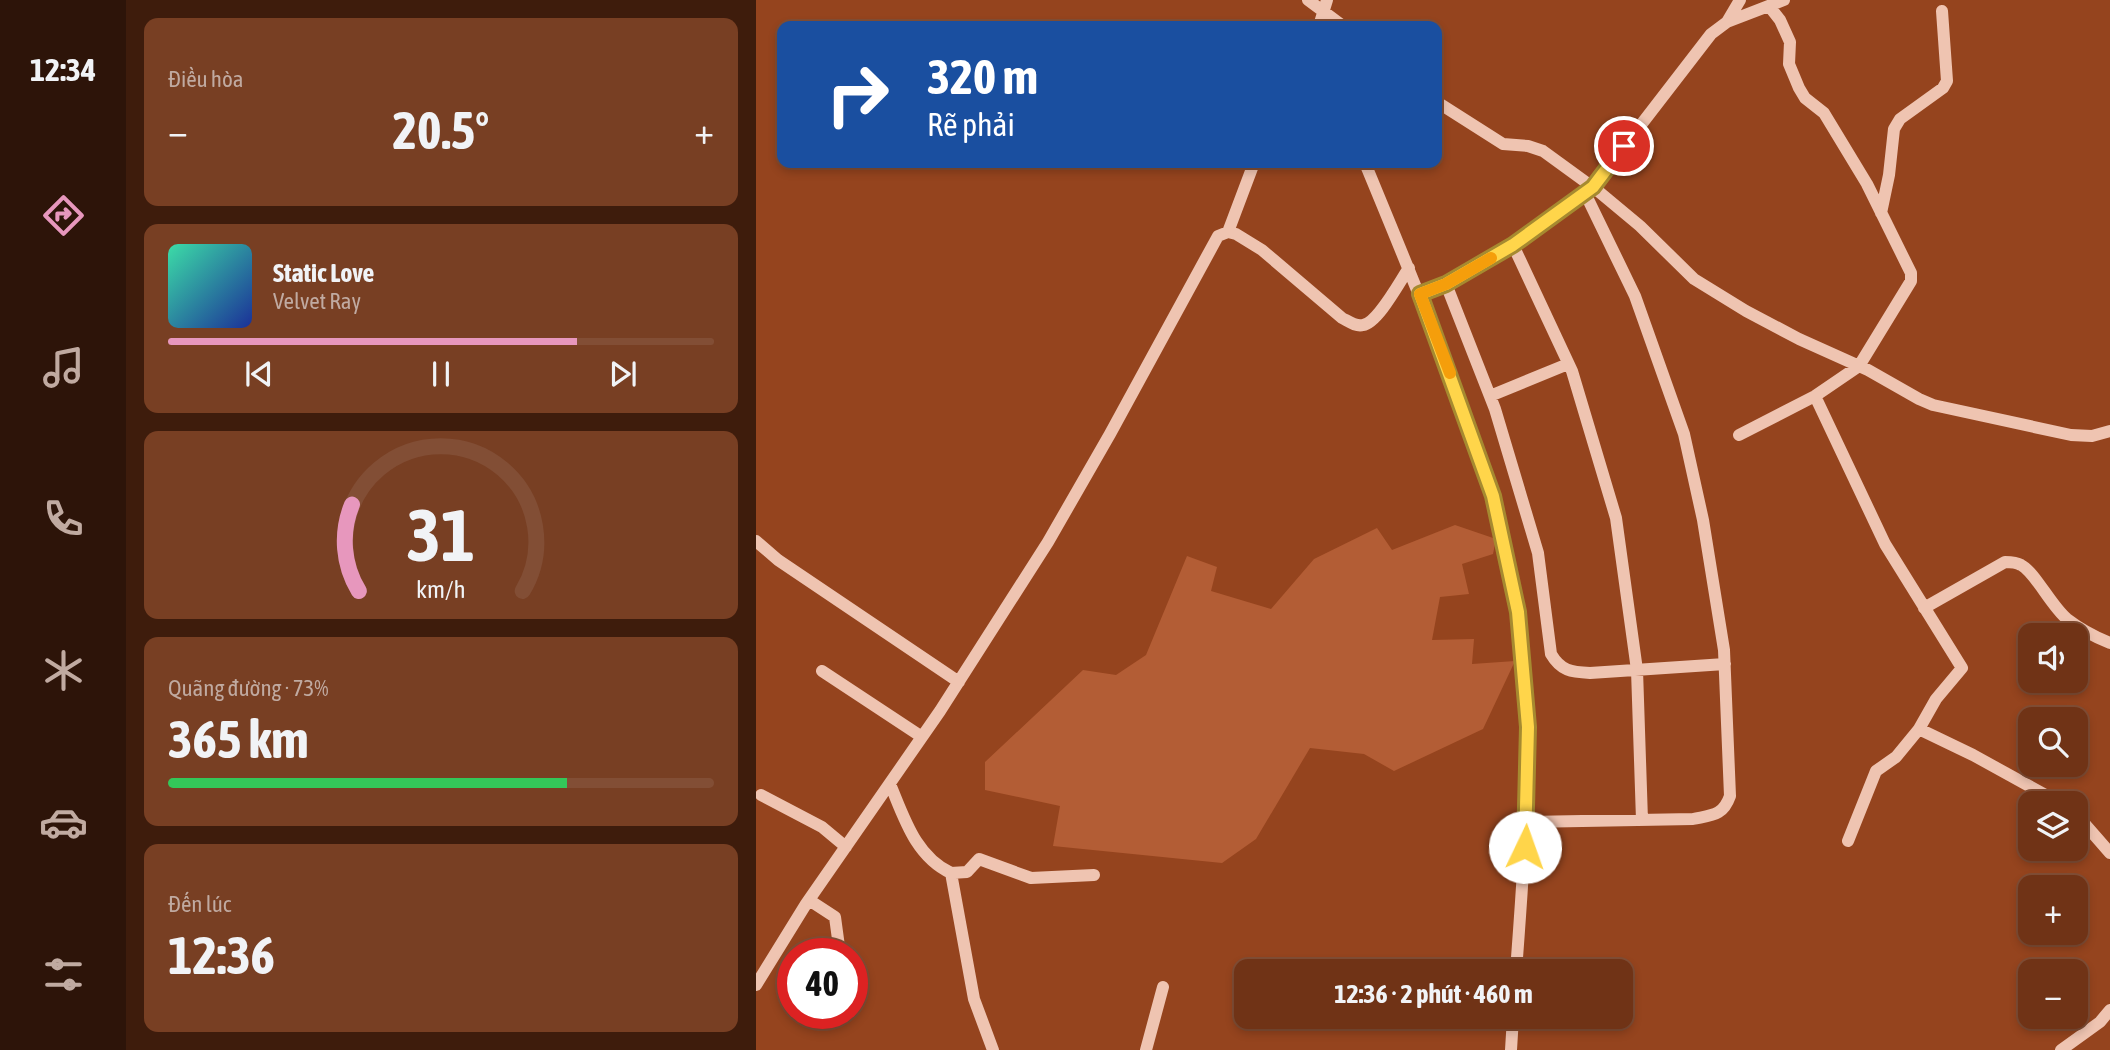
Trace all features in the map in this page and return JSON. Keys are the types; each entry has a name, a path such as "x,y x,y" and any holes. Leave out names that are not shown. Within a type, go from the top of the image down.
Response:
{"street":[{"path":"1308,0 1325,6 1338,21"},
{"path":"1420,294 1446,284 1513,245 1589,190 1703,43 1727,22 1740,0"},
{"path":"1727,22 1784,0"},
{"path":"1739,435 1815,396 1859,366 1911,281 1911,273 1881,213 1824,113 1805,98 1799,88 1789,64 1790,42 1780,20 1769,6"},
{"path":"1881,213 1894,129 1900,119 1943,88 1947,81 1941,11"},
{"path":"1442,105 1503,144 1535,147 1640,226 1694,279 1799,339 1859,366 1933,405 2071,435 2092,436 2107,432 2110,446"},
{"path":"1228,232 1252,168"},
{"path":"1367,168 1420,294 1493,496 1515,599 1528,727 1527,822 1517,959"},
{"path":"1527,822 1693,819 1716,814 1726,807 1730,796 1725,664 1703,520 1684,434 1635,296 1589,190"},
{"path":"756,985 809,900 959,682 1048,542 1218,236 1228,232 1247,240 1342,318 1360,326 1375,317 1409,268"},
{"path":"1513,245 1569,365 1616,518 1637,670 1642,820"},
{"path":"1446,284 1490,396 1538,553 1551,654 1557,664 1569,672 1725,664"},
{"path":"1490,396 1569,365"},
{"path":"1815,396 1885,544 1962,668 1936,699 1919,729 1896,757 1876,771 1849,841"},
{"path":"756,541 778,560 959,682"},
{"path":"1924,608 2006,562 2016,562 2025,566 2048,599 2070,623"},
{"path":"2088,637 2110,643"},
{"path":"822,670 922,737"},
{"path":"1919,729 2038,791"},
{"path":"890,784 908,831 926,855 951,873 967,873 979,859 1031,878 1094,875"},
{"path":"761,795 822,827 846,847"},
{"path":"2088,827 2109,849"},
{"path":"951,873 974,999 993,1050"},
{"path":"809,900 835,917 838,938"},
{"path":"1146,1050 1163,987"},
{"path":"2061,1050 2100,1022 2110,1010"},
{"path":"1511,1050 1512,1029"}],"shaded area":[{"path":"1455,525 1496,539 1493,554 1462,564 1469,594 1440,597 1432,640 1474,639 1472,664 1515,661 1483,729 1394,771 1364,754 1310,748 1256,839 1222,863 1053,846 1060,806 985,790 985,762 1083,670 1116,675 1146,655 1187,556 1217,567 1211,591 1271,609 1314,559 1377,528 1392,550"}],"slow traffic":[{"path":"1450,373 1420,294 1446,284 1491,258"}],"route":[{"path":"1525,847 1528,727 1518,612 1493,496 1420,294 1446,284 1513,245 1593,187 1624,146"}]}
